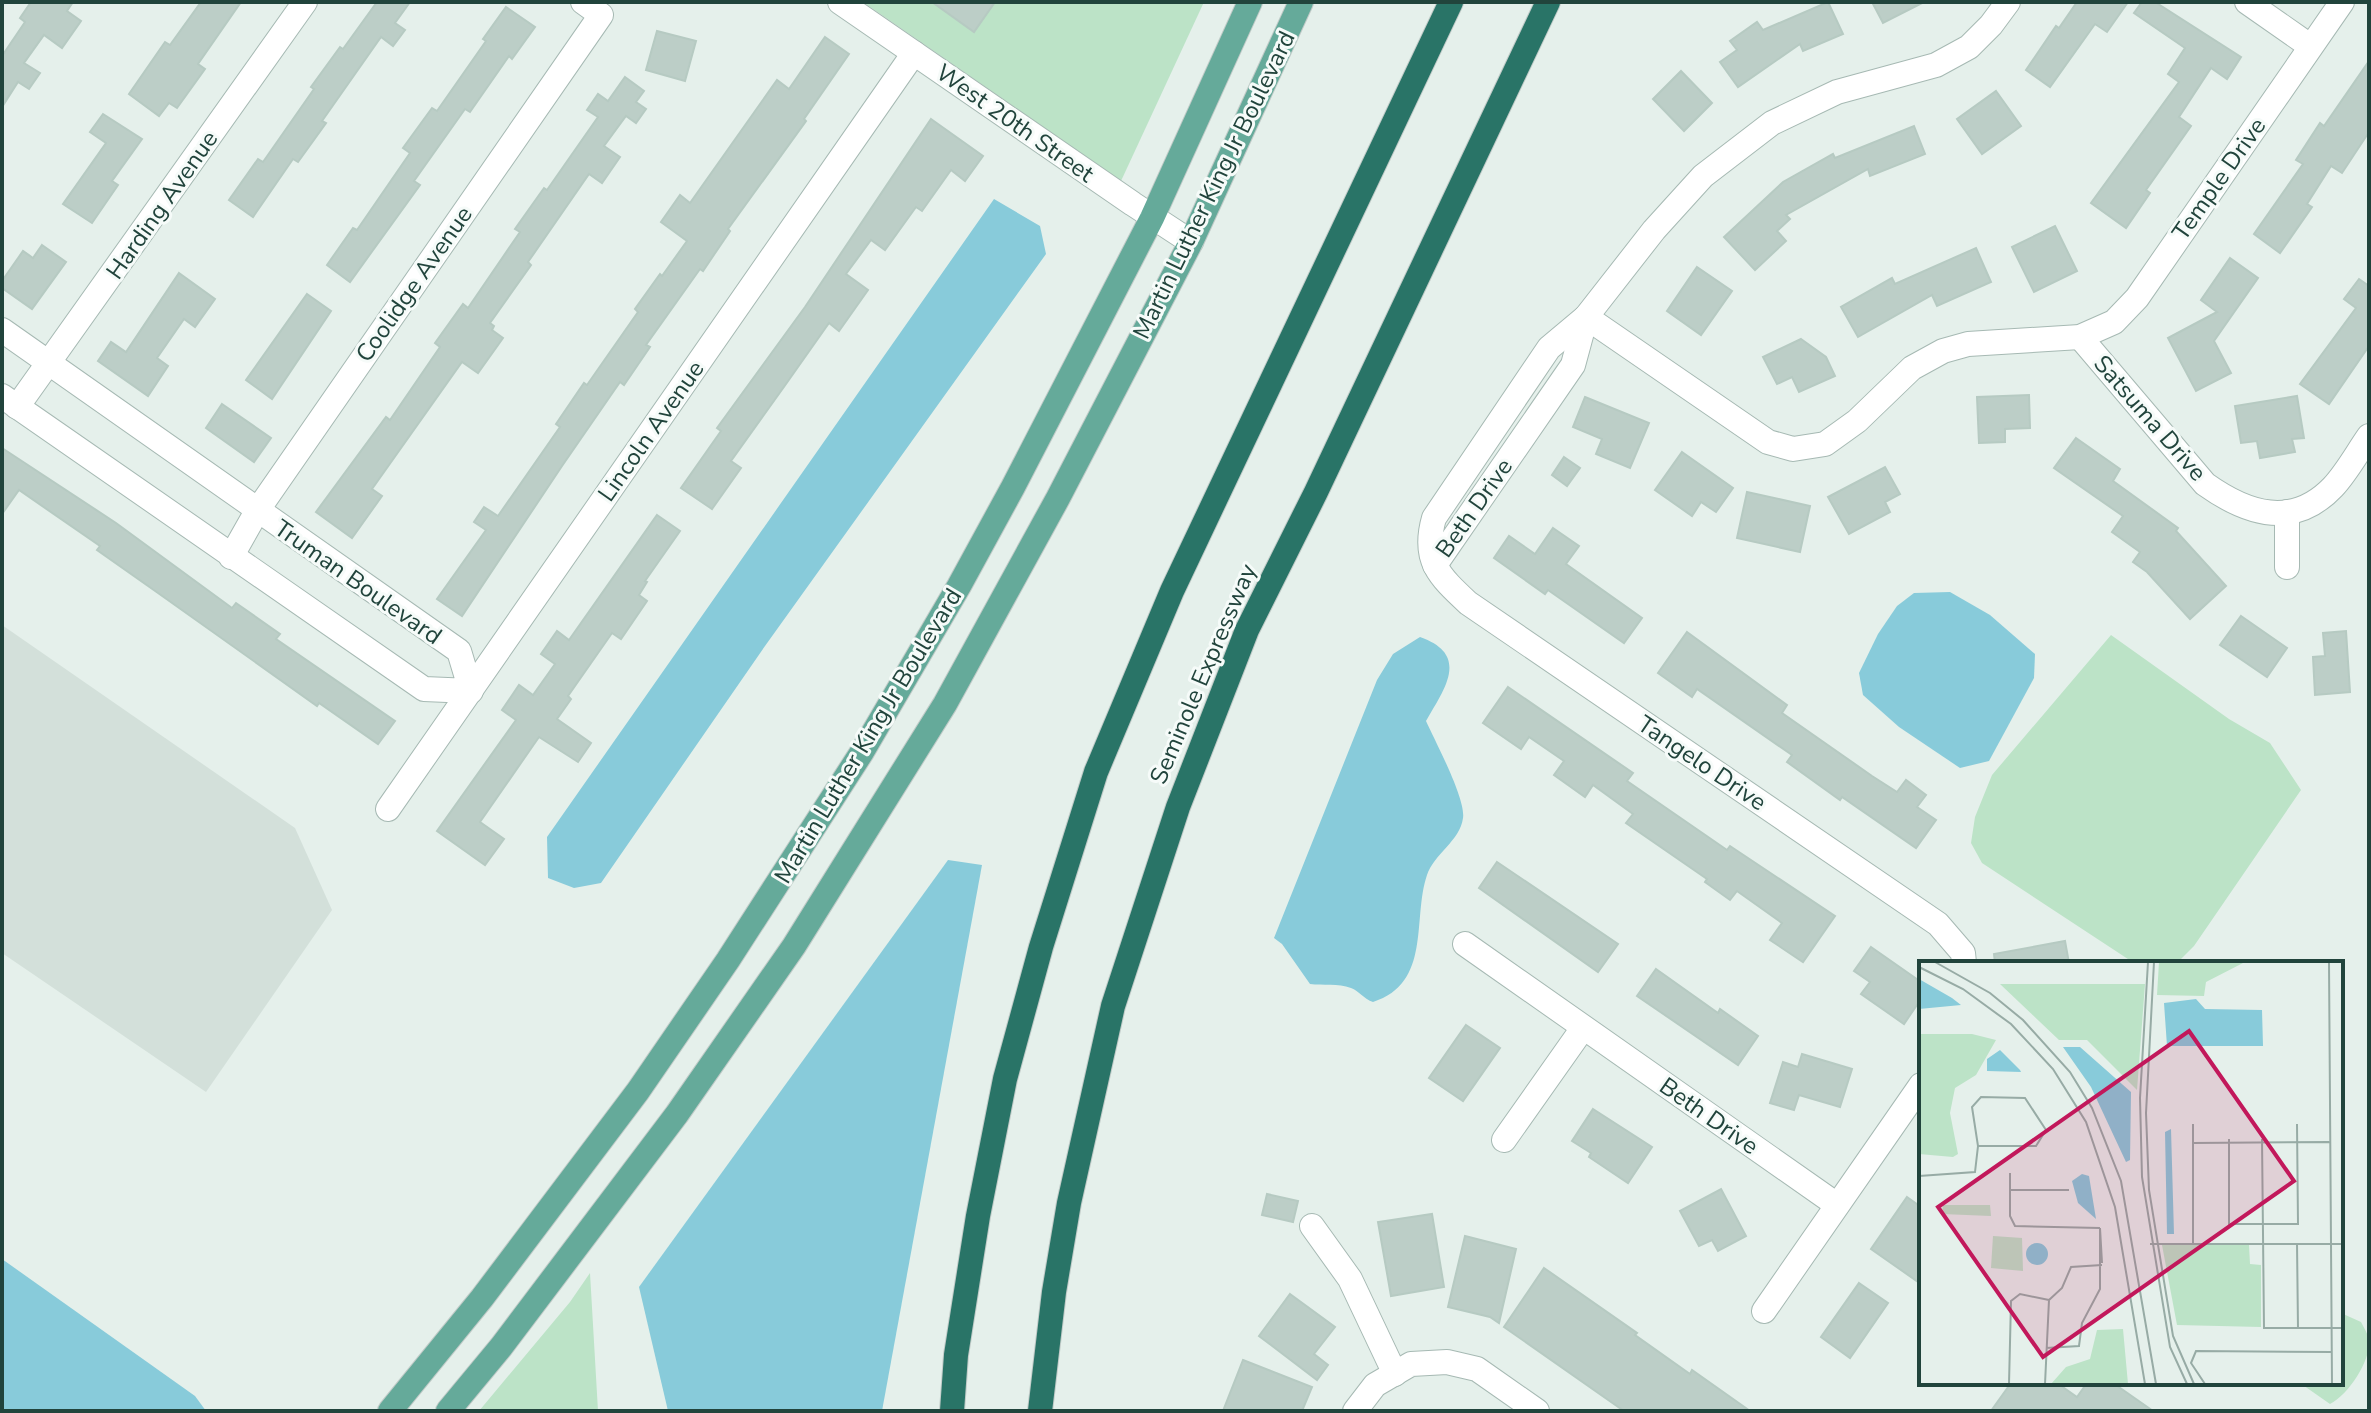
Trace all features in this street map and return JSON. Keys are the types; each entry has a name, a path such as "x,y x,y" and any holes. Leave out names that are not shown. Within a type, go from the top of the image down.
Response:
{"highway":[{"path":"952,1411 956,1355 978,1216 1005,1079 1041,947 1096,772 1172,591 1451,2"},
{"name":"Seminole Expressway","path":"1040,1411 1054,1292 1069,1203 1099,1067 1113,1006 1178,807 1247,630 1316,492 1548,2"}],"main road":[{"name":"Martin Luther King Jr Boulevard","path":"390,1411 482,1298 638,1091 728,960 845,778 966,574 1152,218 1250,2"},
{"name":"Martin Luther King Jr Boulevard","path":"448,1411 607,1210 794,946 945,704 1058,498 1191,242 1301,2"}],"street":[{"name":"Harding Avenue","path":"9,402 50,362 305,2"},
{"name":"West 20th Street","path":"840,2 1191,242"},
{"name":"Beth Drive","path":"1435,565 1428,540 1434,518 1549,348 1586,317 1654,230 1703,176 1772,123 1837,92 1936,65 1969,47 2008,2"},
{"path":"2247,2 2310,46"},
{"name":"Temple Drive","path":"2080,337 2114,322 2137,298 2342,2"},
{"name":"Coolidge Avenue","path":"231,557 257,511 592,8"},
{"name":"Lincoln Avenue","path":"388,809 914,53"},
{"name":"Satsuma Drive","path":"1586,317 1768,442 1793,449 1825,444 1857,421 1912,368 1943,351 1968,344 2080,337 2205,484 2230,502 2258,511 2300,510 2321,499 2335,484 2369,436"},
{"name":"Truman Boulevard","path":"2,330 459,651 471,691 424,689 9,402"},
{"path":"2287,512 2287,567"},
{"name":"Tangelo Drive","path":"1435,565 1444,580 1468,603 1938,924 1963,953 1964,961"},
{"name":"Beth Drive","path":"1465,944 1837,1205"},
{"path":"1504,1140 1583,1028"},
{"path":"1764,1311 1919,1088"},
{"path":"1312,1226 1350,1279 1395,1374"},
{"path":"1355,1411 1375,1385 1411,1364 1447,1362 1477,1369 1537,1411"}],"shaded area":[{"path":"2,625 295,828 332,910 206,1092 2,953"}],"green space":[{"path":"863,2 1204,2 1121,181"},
{"path":"2111,635 2229,719 2270,743 2301,790 2194,946 2179,961 2131,961 1982,863 1971,843 1975,817 1992,775"},
{"path":"590,1273 598,1411 479,1411 570,1302"},
{"path":"2343,1314 2361,1322 2369,1348 2357,1376 2344,1393 2330,1404 2303,1385 2343,1385"}],"water":[{"path":"994,199 1040,226 1046,254 765,646 601,883 574,888 548,878 547,837"},
{"path":"1950,592 1990,615 2035,654 2034,678 1989,761 1960,768 1899,727 1863,695 1859,673 1878,634 1897,606 1914,593"},
{"path":"1420,637 1436,644 1449,663 1445,685 1426,721 1455,784 1463,818 1457,834 1435,860 1427,875 1412,965 1392,993 1373,1002 1346,986 1310,984 1282,944 1274,938 1377,680 1393,654"},
{"path":"948,860 982,865 882,1411 668,1411 639,1287"},
{"path":"2,1259 195,1396 206,1411 2,1411"}],"building":[{"path":"31,2 73,2 67,11 81,21 62,48 44,35 24,63 40,73 29,89 18,82 2,107 2,56 25,22 20,18"},
{"path":"201,2 241,2 198,64 205,69 177,108 169,103 159,116 129,94 165,42 170,45"},
{"path":"377,2 410,2 395,23 405,30 393,46 381,37 322,121 326,123 298,162 293,159 253,217 229,200 258,159 263,162 314,89 311,87"},
{"path":"932,2 995,2 974,32"},
{"path":"1828,2 1843,34 1803,51 1800,44 1738,87 1720,62 1737,50 1730,41 1757,22 1763,30"},
{"path":"1872,2 1924,2 1883,23"},
{"path":"2077,2 2128,2 2107,32 2095,24 2050,87 2026,70"},
{"path":"2142,2 2155,2 2241,57 2227,79 2211,68 2179,117 2191,126 2146,190 2150,193 2126,228 2091,203 2179,82 2168,74 2185,48 2134,13"},
{"path":"506,7 535,27 512,59 509,56 470,112 465,109 414,181 420,185 350,282 327,265 353,228 357,230 410,153 403,148 432,108 437,111"},
{"path":"657,31 696,41 685,81 646,70"},
{"path":"825,37 849,54 804,119 806,121 728,229 730,231 703,271 700,269 646,345 650,347 624,385 620,382 462,616 437,599 486,530 474,522 484,507 498,516 560,427 556,424 584,383 587,385 638,312 635,309 687,241 661,222 680,195 690,203 777,80 789,89"},
{"path":"2369,61 2369,132 2342,173 2331,166 2307,204 2312,207 2280,253 2254,234 2303,164 2296,160 2320,123 2324,126"},
{"path":"1681,71 1712,103 1684,131 1653,99"},
{"path":"625,77 644,91 636,102 646,109 636,123 626,116 604,146 620,157 602,183 589,174 490,323 494,326 492,330 503,338 478,373 462,362 372,489 382,496 352,538 316,512 386,417 390,420 440,347 435,343 463,304 468,308 520,232 515,229 544,188 547,190 598,117 587,110 598,94 608,101"},
{"path":"1996,91 2021,126 1982,154 1957,119"},
{"path":"103,114 142,139 112,181 118,185 92,223 63,204 106,143 90,132"},
{"path":"931,119 983,156 965,181 951,170 922,211 916,207 885,250 871,240 846,274 868,290 839,331 829,323 731,461 741,468 712,509 681,488 721,431 717,428 805,307"},
{"path":"1914,126 1925,154 1870,176 1868,169 1786,215 1790,219 1777,231 1786,241 1755,270 1724,237 1783,182 1833,154 1835,158"},
{"path":"2055,226 2077,271 2034,292 2012,247"},
{"path":"42,245 66,262 32,309 2,288 2,281 23,251 33,258"},
{"path":"1976,248 1991,282 1937,306 1932,295 1858,337 1841,307 1892,278 1895,284"},
{"path":"2230,258 2258,278 2214,341 2231,373 2196,391 2168,338 2217,312 2201,300"},
{"path":"1697,267 1732,291 1701,335 1667,311"},
{"path":"179,273 215,299 195,327 184,319 157,358 168,366 148,396 98,361 111,342 126,352"},
{"path":"2359,279 2369,286 2369,346 2329,404 2300,384 2356,308 2344,299"},
{"path":"307,294 331,311 272,399 246,380"},
{"path":"1801,339 1826,357 1835,376 1799,392 1792,377 1777,384 1763,357"},
{"path":"2029,395 2030,428 2005,429 2005,442 1979,443 1977,397"},
{"path":"2297,396 2304,438 2292,439 2295,452 2260,458 2257,441 2241,443 2235,406"},
{"path":"1585,397 1649,423 1630,468 1596,454 1602,439 1573,427"},
{"path":"222,404 271,438 254,462 206,428"},
{"path":"2076,438 2120,469 2113,481 2178,528 2176,531 2226,586 2190,619 2147,572 2133,562 2140,552 2112,532 2123,516 2054,468"},
{"path":"2,448 116,523 232,608 236,603 280,634 276,639 395,721 378,744 319,703 317,706 97,550 100,546 19,490 2,514"},
{"path":"1682,452 1733,488 1716,512 1701,502 1692,516 1655,490"},
{"path":"1564,457 1580,468 1567,486 1552,475"},
{"path":"1885,467 1900,494 1885,502 1890,512 1849,534 1828,497"},
{"path":"1747,492 1810,506 1800,552 1737,538"},
{"path":"657,515 680,531 645,581 639,595 647,601 621,639 612,633 568,696 571,699 557,719 591,743 578,762 539,737 480,822 504,839 485,865 437,831 516,720 502,710 519,685 533,695 555,664 541,654 557,631 569,640"},
{"path":"1553,528 1579,546 1566,564 1642,618 1624,643 1548,590 1545,594 1494,558 1509,536 1535,554"},
{"path":"2241,616 2287,648 2267,677 2220,645"},
{"path":"2346,631 2350,692 2315,695 2313,657 2325,656 2323,633"},
{"path":"1687,632 1787,705 1782,713 1872,776 1897,792 1906,780 1926,795 1917,807 1936,820 1916,848 1787,762 1792,755 1697,689 1692,697 1658,673"},
{"path":"1508,687 1633,773 1627,781 1727,850 1730,846 1835,916 1803,962 1770,940 1782,923 1737,891 1730,900 1705,882 1707,879 1626,823 1633,814 1593,785 1585,797 1554,775 1564,761 1529,737 1521,749 1483,723"},
{"path":"1497,862 1618,944 1598,972 1479,888"},
{"path":"2065,941 2069,961 1995,961 1994,954"},
{"path":"1871,947 1919,981 1919,1002 1904,1024 1861,994 1870,982 1854,971"},
{"path":"1656,969 1718,1013 1720,1009 1758,1036 1738,1065 1637,996"},
{"path":"1466,1025 1500,1048 1463,1101 1429,1078"},
{"path":"1802,1054 1852,1069 1840,1107 1799,1095 1794,1110 1770,1103 1783,1062 1798,1067"},
{"path":"1593,1109 1652,1147 1628,1183 1589,1157 1591,1153 1572,1141"},
{"path":"1721,1189 1746,1236 1718,1251 1712,1240 1699,1246 1680,1211"},
{"path":"1267,1194 1298,1201 1293,1222 1262,1215"},
{"path":"1907,1197 1919,1206 1919,1283 1871,1249"},
{"path":"1432,1214 1444,1287 1391,1296 1378,1222"},
{"path":"1465,1236 1516,1249 1499,1323 1490,1317 1448,1307"},
{"path":"1544,1268 1690,1374 1692,1370 1750,1411 1624,1411 1504,1327"},
{"path":"1859,1283 1888,1303 1850,1358 1821,1337"},
{"path":"1290,1294 1335,1327 1314,1354 1328,1365 1317,1380 1259,1336"},
{"path":"1243,1360 1312,1387 1302,1411 1223,1411"},
{"path":"2010,1385 2060,1385 2077,1397 2086,1385 2116,1385 2153,1411 1991,1411"}]}
